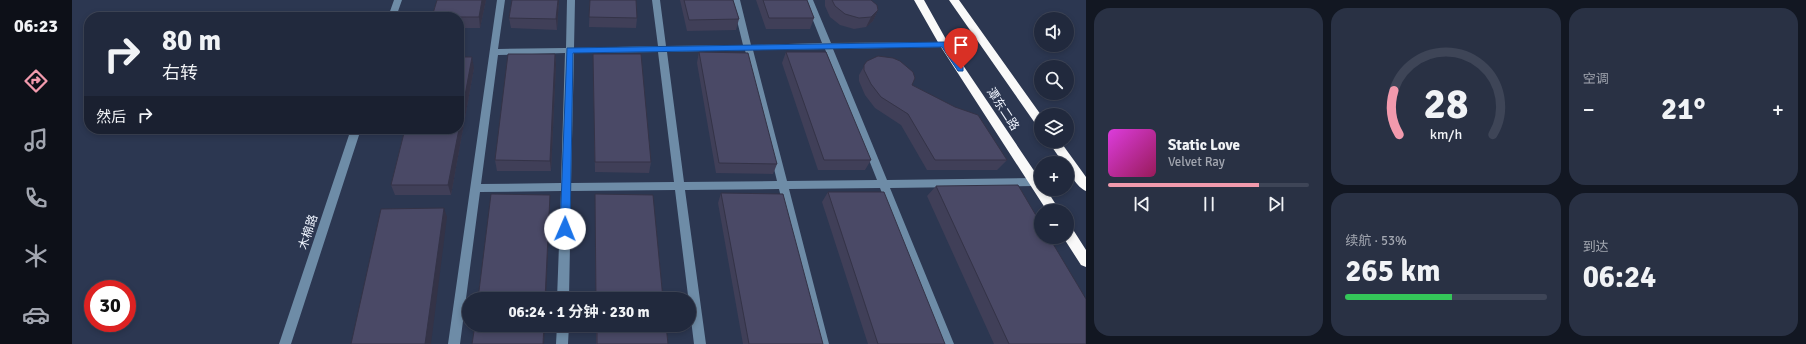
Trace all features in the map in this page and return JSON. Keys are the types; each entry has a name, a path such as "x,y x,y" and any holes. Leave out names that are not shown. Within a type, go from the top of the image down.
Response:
{"highway":[{"name":"潭东二路","path":"919,0 944,44 1034,182"},
{"name":"潭东二路","path":"954,0 1034,113"},
{"path":"1059,148 1086,186"},
{"path":"1074,243 1086,261"}],"street":[{"path":"394,12 398,0"},
{"path":"454,344 501,0"},
{"path":"563,292 570,0"},
{"path":"656,0 700,344"},
{"path":"736,0 823,344"},
{"path":"809,0 948,344"},
{"path":"494,52 944,44"},
{"name":"木棉路","path":"285,344 354,134"},
{"path":"476,188 1034,182"},
{"path":"562,344 563,332"}],"building":[{"path":"437,0 482,0 479,17 464,17 464,12 433,12"},
{"path":"512,0 558,0 556,19 509,18"},
{"path":"590,0 636,0 637,18 589,17"},
{"path":"684,0 733,0 739,19 689,20"},
{"path":"763,0 807,0 814,18 769,18"},
{"path":"832,0 871,0 877,5 878,10 871,17 859,18 845,14 835,6"},
{"path":"699,52 748,53 777,164 719,163"},
{"path":"786,52 826,52 871,160 824,160"},
{"path":"508,54 555,54 550,161 495,160"},
{"path":"593,54 641,54 651,162 595,162"},
{"path":"878,56 893,58 900,61 913,72 915,78 912,85 955,107 978,115 1007,160 935,160 908,114 881,97 871,84 864,70 864,65 867,61"},
{"path":"464,57 472,57 464,101"},
{"path":"404,134 458,134 448,185 391,185"},
{"path":"1018,185 1034,212 1034,244 1053,244 1086,299 1086,344 1009,344 936,186"},
{"path":"828,192 884,192 945,344 878,344"},
{"path":"721,193 783,194 823,344 749,344"},
{"path":"491,194 550,195 545,292 479,292"},
{"path":"595,194 653,195 662,292 596,292"},
{"path":"444,208 425,344 351,344 381,209"},
{"path":"474,332 544,332 543,344 472,344"},
{"path":"597,332 667,332 668,344 597,344"}],"route":[{"path":"565,229 569,50 944,44 961,69"}]}
